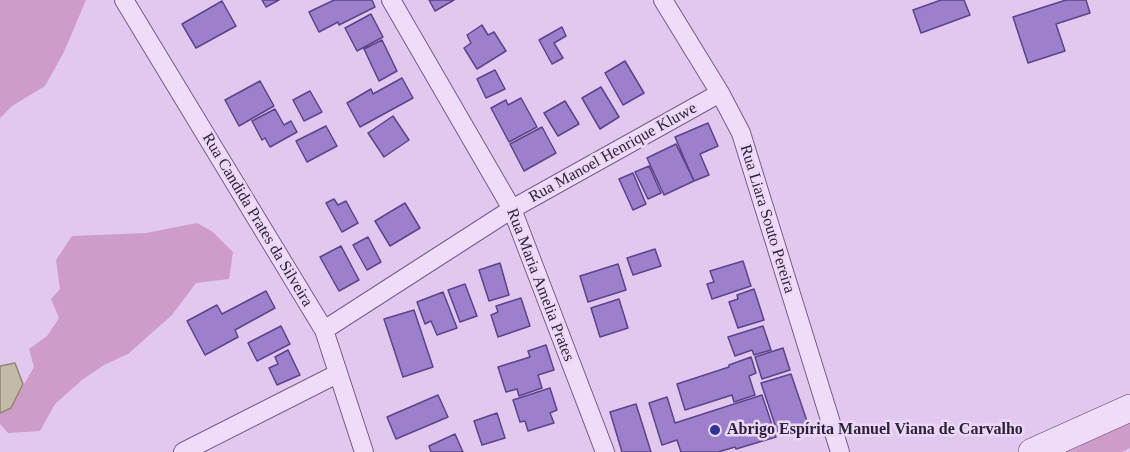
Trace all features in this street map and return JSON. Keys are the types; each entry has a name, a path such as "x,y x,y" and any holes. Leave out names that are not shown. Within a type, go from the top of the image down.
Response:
{"main road":[{"path":"1032,452 1130,408"}],"street":[{"name":"Rua Candida Prates da Silveira","path":"124,0 324,330 363,452"},
{"name":"Rua Maria Amelia Prates","path":"391,0 512,209 604,452"},
{"name":"Rua Liara Souto Pereira","path":"663,0 720,93 741,133 840,452"},
{"name":"Rua Manoel Henrique Kluwe","path":"324,330 512,209 720,93"},
{"path":"183,452 337,374"}],"shaded area":[{"path":"0,0 86,0 64,52 45,86 12,106 0,118"},
{"path":"197,223 213,232 233,252 229,279 196,283 172,315 128,354 104,365 82,380 55,404 40,431 8,433 0,424 0,413 11,407 34,367 29,349 47,336 59,318 51,299 60,289 56,260 72,236 146,233"},
{"path":"15,363 23,384 11,408 0,413 0,366"},
{"path":"1130,422 1130,448 1122,452 1067,452"}],"building":[{"path":"262,0 279,0 266,7"},
{"path":"334,0 372,0 375,7 319,32 309,12"},
{"path":"429,0 454,0 435,11"},
{"path":"941,0 964,0 970,15 921,33 913,10"},
{"path":"1066,0 1086,0 1090,13 1056,24 1065,51 1028,63 1013,17"},
{"path":"222,1 236,26 196,48 182,24"},
{"path":"371,14 383,37 357,51 345,28"},
{"path":"482,25 488,35 494,32 506,51 477,69 464,48 471,43 467,35"},
{"path":"562,27 566,36 554,43 563,58 552,64 539,40"},
{"path":"382,40 397,71 379,81 364,49"},
{"path":"625,61 644,93 623,105 605,73"},
{"path":"495,70 505,89 486,98 477,79"},
{"path":"402,78 413,98 360,127 347,103 371,89 373,94"},
{"path":"260,81 274,106 239,126 225,100"},
{"path":"601,87 619,117 600,129 582,98"},
{"path":"310,91 322,112 304,121 293,100"},
{"path":"521,98 537,127 509,142 491,108 506,100 508,105"},
{"path":"565,101 579,124 558,136 544,113"},
{"path":"275,109 284,125 291,121 297,132 270,147 265,138 262,140 252,121"},
{"path":"393,116 409,140 384,157 368,133"},
{"path":"708,123 718,146 700,154 709,175 694,181 675,137"},
{"path":"326,126 337,146 307,162 296,141"},
{"path":"542,127 556,153 524,171 510,144"},
{"path":"676,144 694,181 664,195 647,158"},
{"path":"649,166 661,193 648,199 635,172"},
{"path":"633,173 646,204 633,210 619,179"},
{"path":"334,199 338,205 346,201 358,223 342,232 326,203"},
{"path":"405,203 420,228 390,246 375,221"},
{"path":"368,237 381,262 367,270 353,245"},
{"path":"341,246 359,280 339,291 320,257"},
{"path":"655,249 661,266 633,275 627,258"},
{"path":"743,261 751,286 712,299 707,284 714,282 710,271"},
{"path":"500,263 509,295 489,301 479,270"},
{"path":"618,264 626,290 588,302 580,276"},
{"path":"465,284 477,316 460,322 448,290"},
{"path":"754,289 764,320 738,328 729,302 738,299 737,295"},
{"path":"266,291 275,308 235,330 238,337 205,355 187,321 217,305 222,314"},
{"path":"443,292 457,328 437,335 431,321 425,324 417,302"},
{"path":"521,298 530,326 498,337 491,315 498,312 496,306"},
{"path":"619,299 628,328 600,337 591,308"},
{"path":"414,310 433,367 403,377 384,319"},
{"path":"281,326 290,344 257,361 248,343"},
{"path":"763,326 771,350 754,355 752,350 735,356 728,337"},
{"path":"546,345 554,370 538,375 542,388 519,396 517,389 506,392 498,367 530,357 528,351"},
{"path":"783,348 790,370 762,379 755,357"},
{"path":"288,350 300,375 277,385 269,368 278,364 275,357"},
{"path":"751,357 756,373 749,376 755,395 734,402 732,395 685,410 677,384 729,367 729,365"},
{"path":"791,374 808,424 778,434 761,383"},
{"path":"550,388 557,410 550,413 554,423 528,431 525,421 520,422 513,400"},
{"path":"438,395 448,417 396,439 387,417"},
{"name":"Abrigo Espírita Manuel Viana de Carvalho","path":"762,395 776,437 718,452 681,452 677,440 662,445 649,403 667,397 675,423"},
{"path":"636,404 651,452 622,452 610,412"},
{"path":"497,413 505,438 482,445 474,421"},
{"path":"455,434 463,452 431,452 429,446"}],"place":[{"name":"Abrigo Espírita Manuel Viana de Carvalho","path":"715,430"}]}
